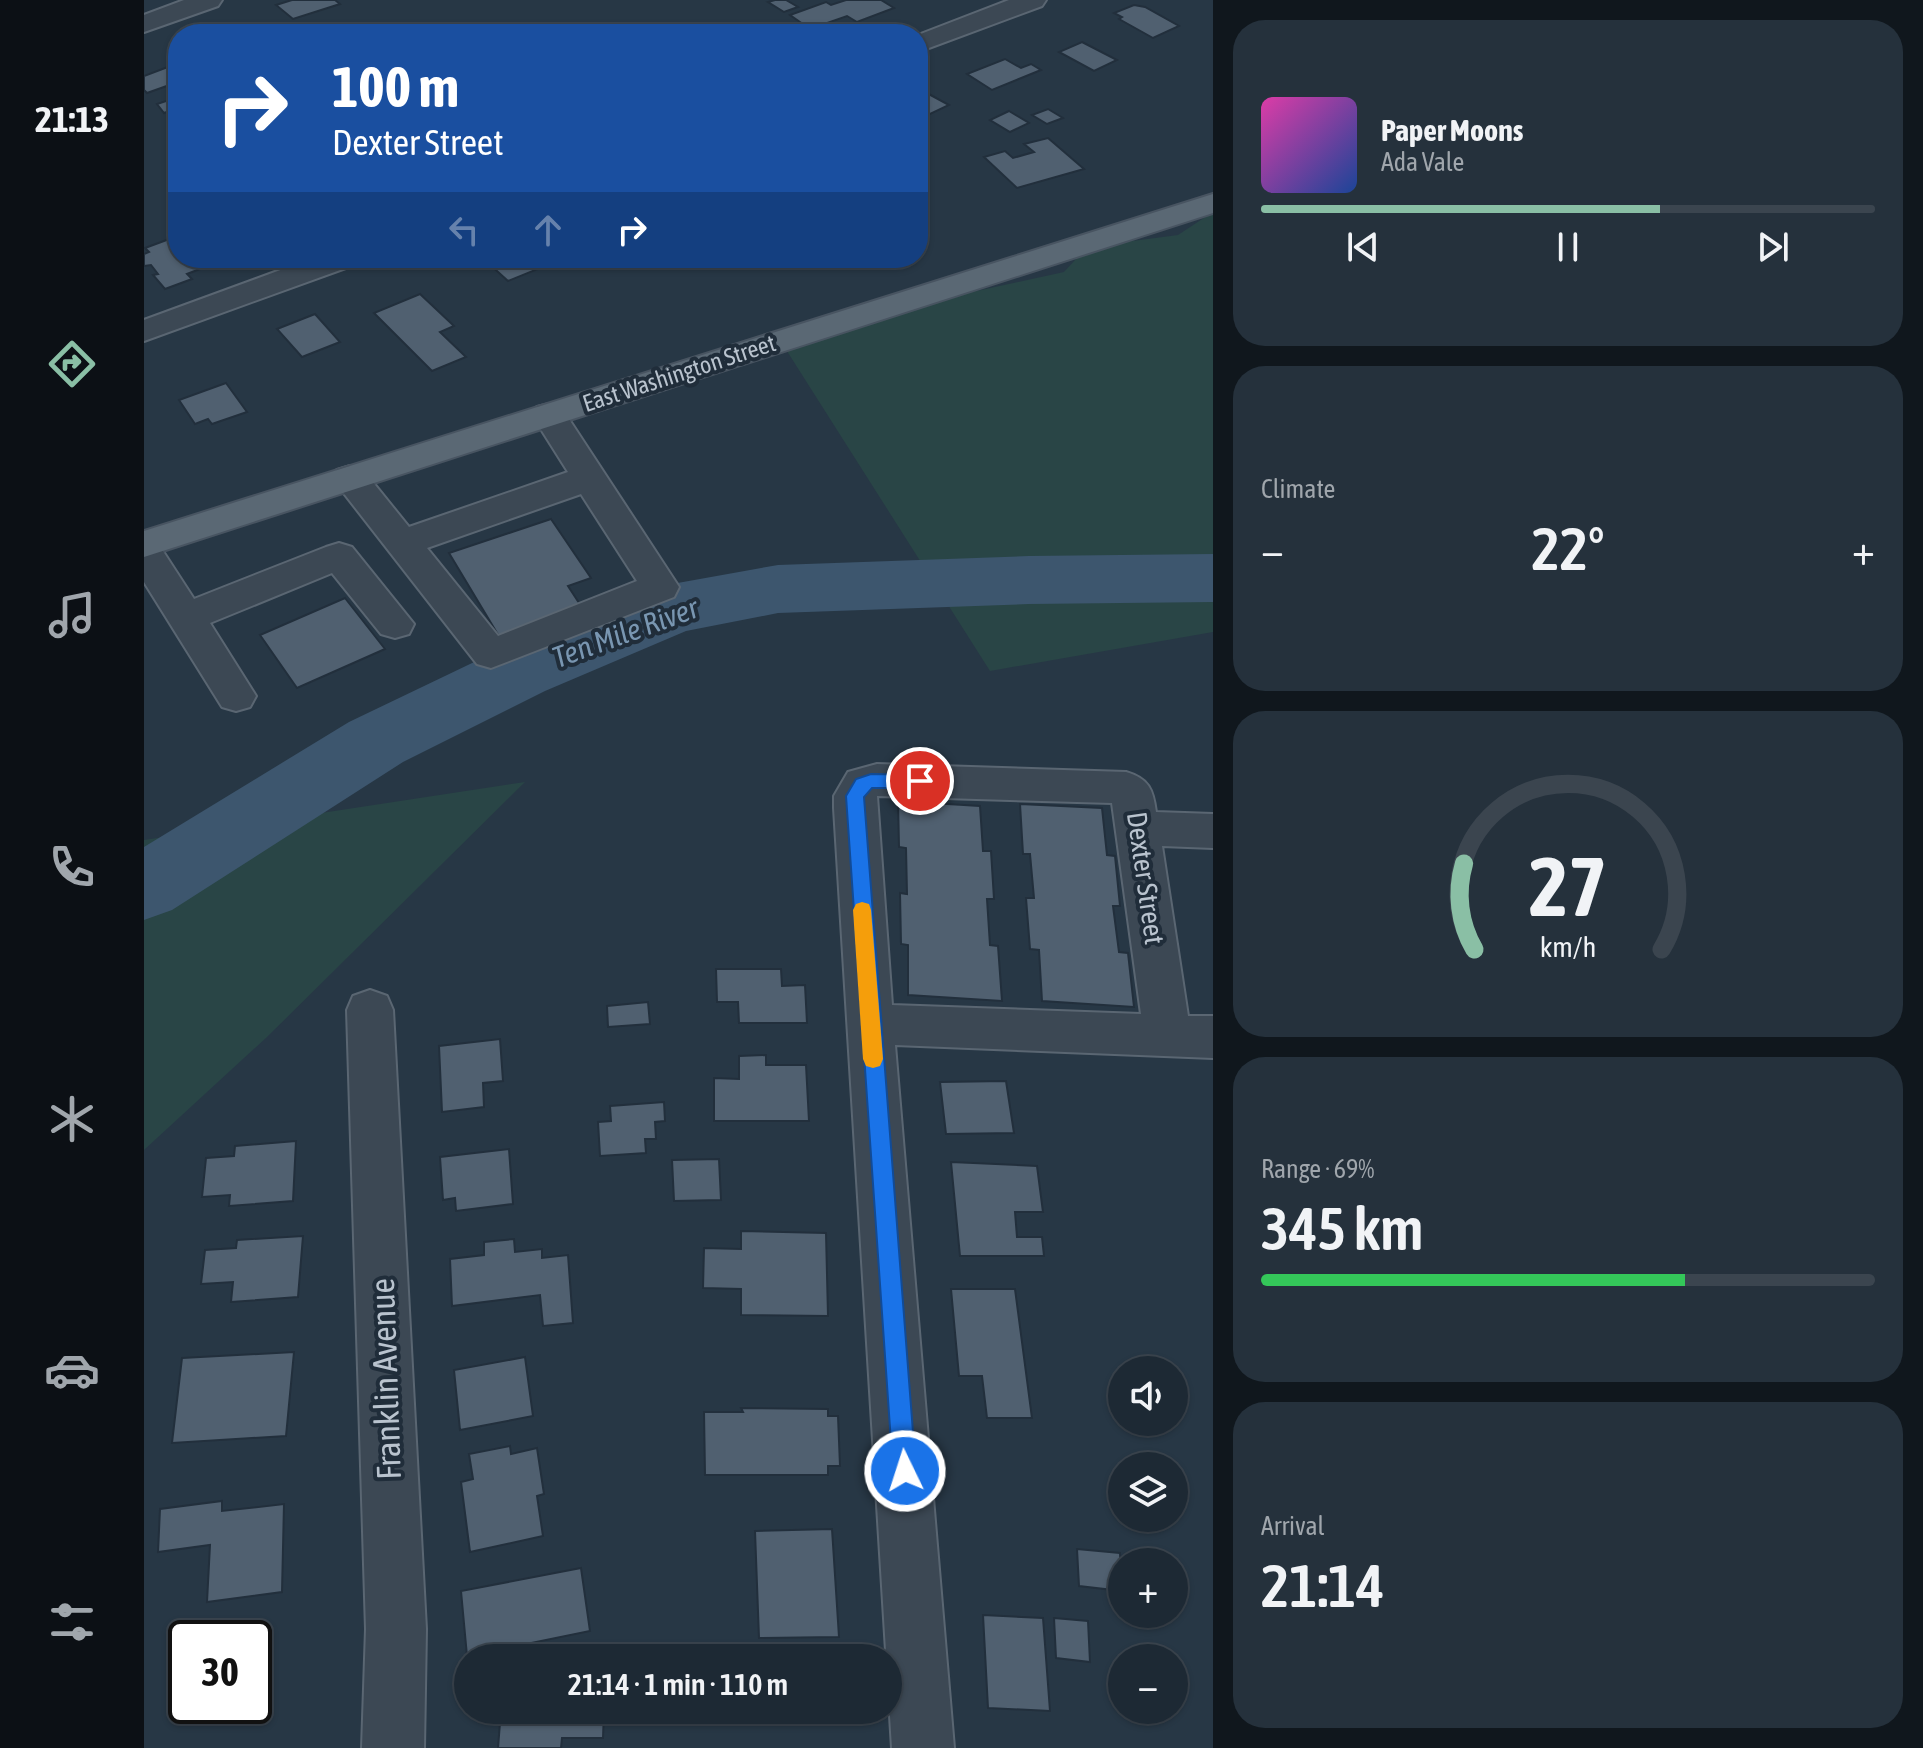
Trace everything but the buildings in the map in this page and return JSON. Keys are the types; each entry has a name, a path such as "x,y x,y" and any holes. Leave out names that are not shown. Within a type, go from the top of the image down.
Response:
{"main road":[{"name":"East Washington Street","path":"144,544 1213,203"}],"street":[{"path":"144,24 209,0"},
{"path":"928,40 1033,0"},
{"path":"144,331 316,268"},
{"path":"350,478 491,654 660,587 549,415"},
{"path":"402,543 589,478"},
{"path":"144,551 236,696"},
{"path":"186,617 339,556 395,624"},
{"name":"Dexter Street","path":"870,1024 1190,1036 1139,828 1134,795 1126,788 877,780 863,784 855,796 870,1024 923,1748"},
{"path":"1139,828 1213,831"},
{"name":"Franklin Avenue","path":"370,1010 396,1629 393,1748"}],"green space":[{"path":"1213,212 1213,632 990,671 785,348 811,327 1064,272 1087,247 1178,235"},
{"path":"525,782 267,1037 144,1150 144,840"}],"waterway":[{"name":"Ten Mile River","path":"144,887 376,742 519,672 672,609 778,589 1029,580 1213,578"}],"slow traffic":[{"path":"862,910 873,1059"}],"route":[{"path":"905,1471 855,796 863,784 871,781 920,781"}]}
